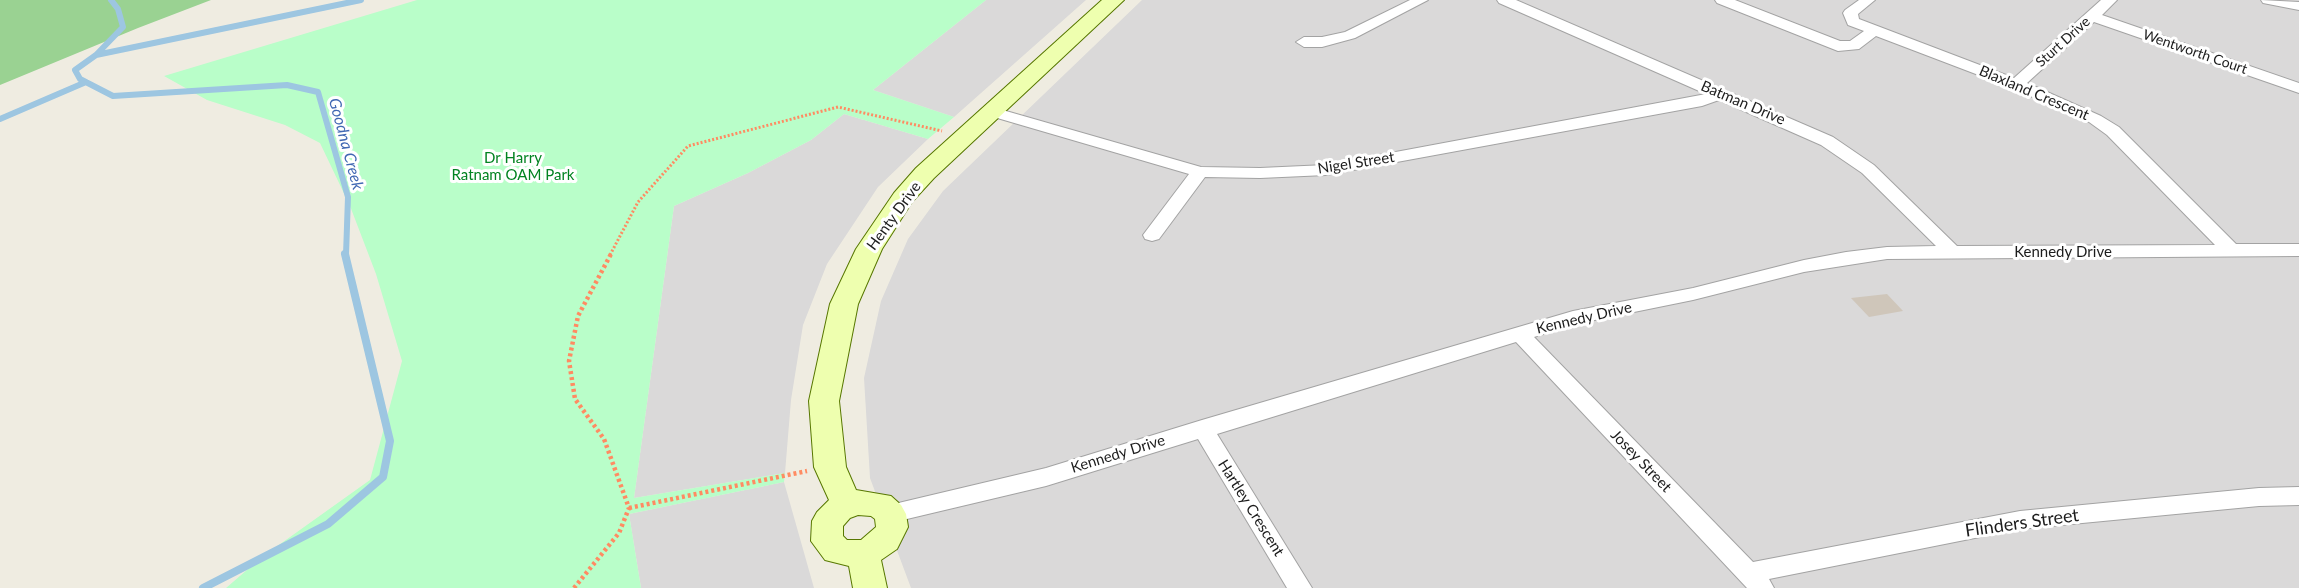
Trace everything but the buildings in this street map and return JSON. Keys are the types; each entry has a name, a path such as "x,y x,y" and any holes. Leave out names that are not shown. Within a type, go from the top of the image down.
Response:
{"street":[{"name":"Henty Drive","path":"847,505 830,467 824,401 844,304 869,249 903,198 926,173 1114,0"},
{"path":"1304,42 1322,42 1350,35 1421,0"},
{"name":"Batman Drive","path":"1504,0 1842,149 1868,170 1952,252"},
{"path":"1722,0 1838,46 1854,46 1875,30"},
{"name":"Blaxland Crescent","path":"1868,0 1850,13 1853,22 2062,102 2095,119 2113,132 2231,250"},
{"name":"Sturt Drive","path":"2016,84 2110,0"},
{"path":"2268,0 2299,6"},
{"name":"Wentworth Court","path":"2092,16 2299,88"},
{"name":"Nigel Street","path":"993,112 1200,172 1260,173 1326,170 1702,102 1720,94"},
{"path":"1152,235 1200,172"},
{"name":"Kennedy Drive","path":"890,514 1046,477 1202,428 1573,318 1693,294 1804,266 1846,258 1887,253 2299,249"},
{"name":"Josey Street","path":"1520,334 1755,581"},
{"name":"Hartley Crescent","path":"1202,428 1300,588"},
{"name":"Flinders Street","path":"1755,581 2020,520 2259,497 2299,496"},
{"path":"872,502 880,505 890,514 892,527 885,540 862,553 845,553 837,550 827,541 828,521 839,509 847,505 872,502"},
{"path":"862,553 870,588"}],"path":[{"path":"574,588 619,533 628,508 604,439 575,399 569,361 578,316 638,202 688,146 838,107 964,138"},
{"path":"628,508 830,467"}],"shaded area":[{"path":"986,0 1086,0 954,117 873,90"},
{"path":"1142,0 2299,0 2299,588 911,588 870,478 864,378 881,301 908,239 943,191"},
{"path":"844,114 928,139 878,187 827,264 803,325 791,400 785,473 634,498 674,206 748,173 811,140"},
{"path":"784,482 814,588 641,588 629,514"}],"green space":[{"path":"0,0 211,0 0,85"},
{"name":"Dr Harry Ratnam OAM Park","path":"417,0 986,0 873,90 954,117 928,139 844,114 811,140 748,173 674,206 634,498 785,473 784,482 629,514 641,588 226,588 262,557 370,480 402,361 376,274 350,206 320,143 285,125 207,100 164,76"}],"waterway":[{"name":"Goodna Creek","path":"96,55 123,27 118,9 111,0"},
{"path":"96,55 361,0"},
{"name":"Goodna Creek","path":"86,82 80,79 75,70 96,55"},
{"path":"0,119 86,82"},
{"name":"Goodna Creek","path":"86,82 113,96 287,85 318,92 348,197 346,255"},
{"name":"Goodna Creek","path":"203,588 328,524 383,477 390,441 345,254"}]}
